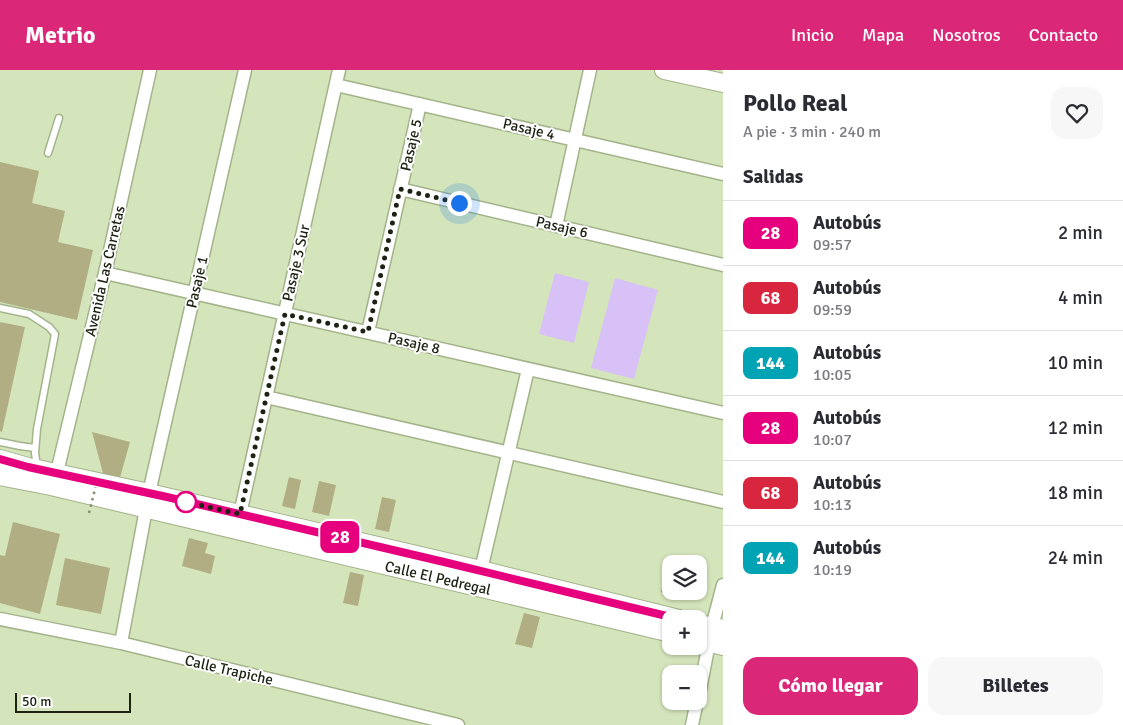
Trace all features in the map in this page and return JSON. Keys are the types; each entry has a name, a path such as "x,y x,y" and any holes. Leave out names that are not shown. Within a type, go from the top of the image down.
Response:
{"main road":[{"path":"664,70 723,83"},
{"name":"Calle El Pedregal","path":"0,459 57,472 147,501 662,632"},
{"name":"Calle El Pedregal","path":"0,476 51,486 240,514 481,570 662,615"}],"street":[{"name":"Avenida Las Carretas","path":"57,472 105,273 150,70"},
{"name":"Pasaje 1","path":"121,643 147,501 245,70"},
{"name":"Pasaje 3 Sur","path":"240,514 339,70"},
{"path":"556,226 590,70"},
{"name":"Pasaje 4","path":"336,85 723,174"},
{"name":"Pasaje 5","path":"368,332 420,104"},
{"name":"Pasaje 6","path":"400,189 723,265"},
{"name":"Pasaje 8","path":"105,273 723,413"},
{"path":"481,570 528,369"},
{"path":"266,397 723,502"},
{"path":"705,665 723,585"},
{"name":"Calle Trapiche","path":"0,619 121,643 458,725"},
{"path":"692,725 695,710"}],"lane":[{"path":"48,153 59,118"},
{"path":"0,308 29,314 49,327 55,334 38,429 35,453 37,468"},
{"path":"0,442 36,448"}],"path":[{"path":"89,513 98,477"}],"shaded area":[{"path":"555,273 589,282 574,343 539,334"},
{"path":"615,278 658,290 634,379 591,368"}],"building":[{"path":"0,162 39,171 32,203 65,211 58,242 93,250 77,320 0,302"},
{"path":"0,322 25,327 2,432 0,431"},
{"path":"92,432 130,442 119,481 104,477"},
{"path":"289,477 301,480 295,509 282,506"},
{"path":"319,481 336,485 329,516 312,512"},
{"path":"382,497 396,500 389,532 375,529"},
{"path":"13,522 60,534 40,614 0,603 0,555 5,556"},
{"path":"189,538 208,543 205,553 215,556 211,574 182,566"},
{"path":"65,558 110,568 101,614 56,605"},
{"path":"350,572 364,575 358,606 343,603"},
{"path":"524,613 540,617 532,648 515,644"}],"bus line":[{"name":"28","path":"0,459 444,562 662,615"}],"route":[{"path":"186,502 240,514 285,314 368,332 400,189 459,203"}]}
